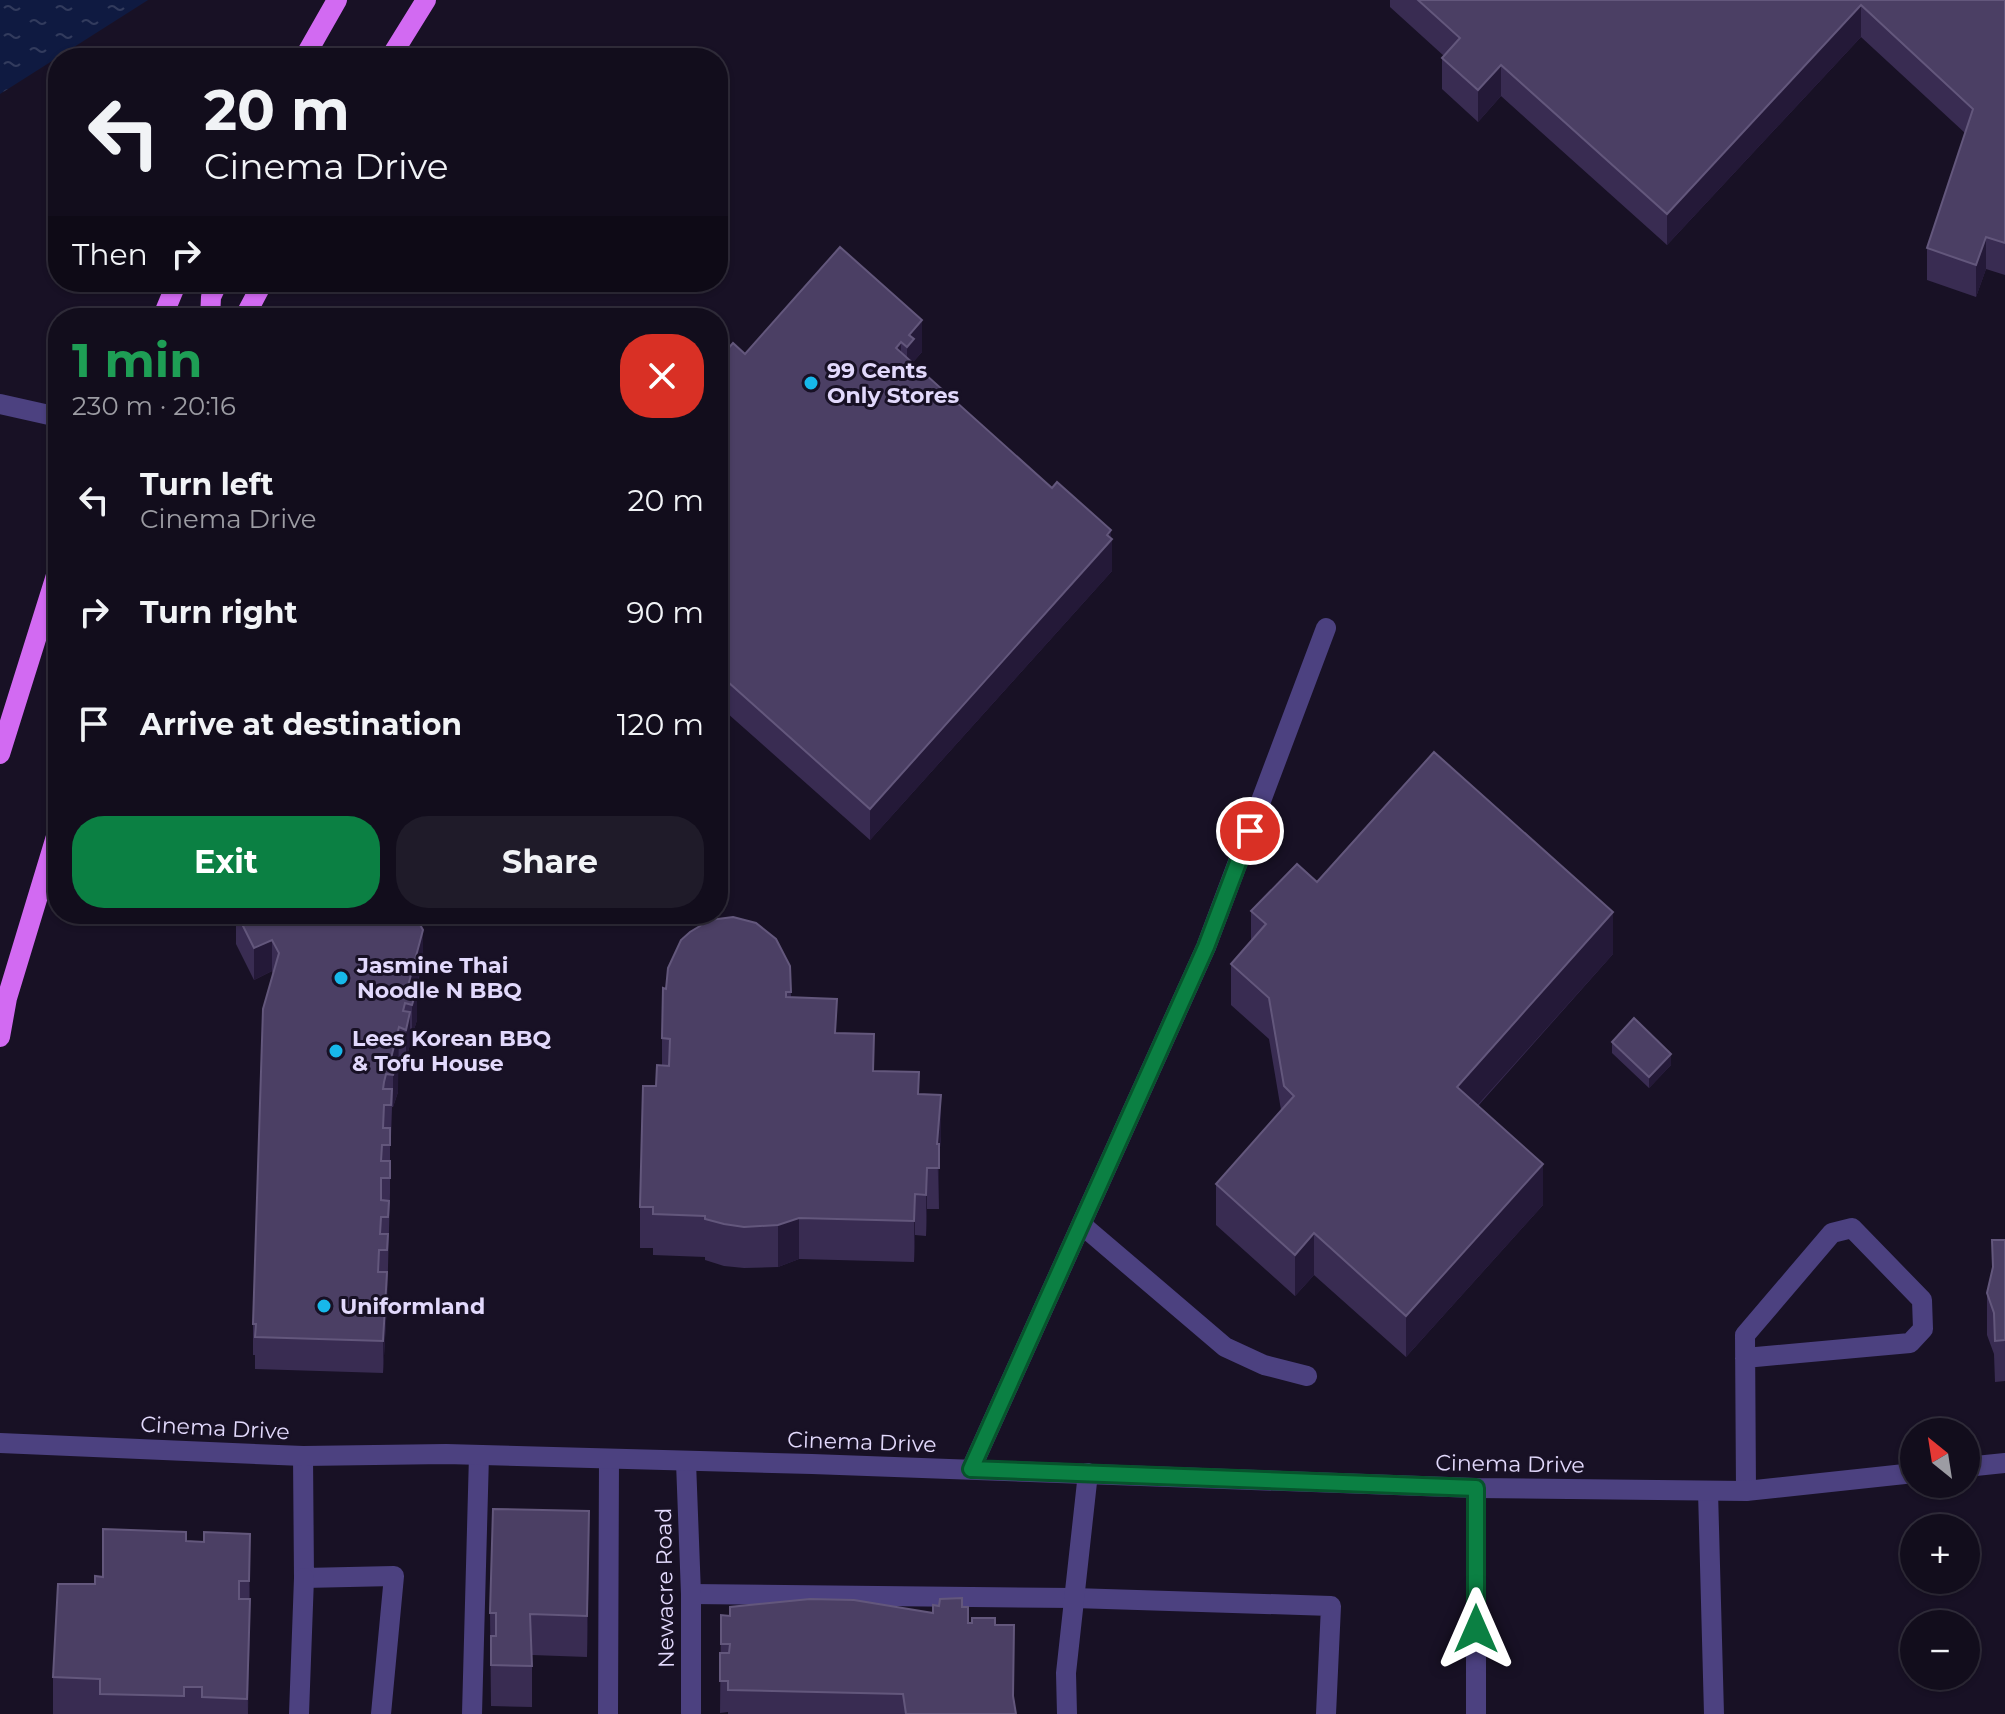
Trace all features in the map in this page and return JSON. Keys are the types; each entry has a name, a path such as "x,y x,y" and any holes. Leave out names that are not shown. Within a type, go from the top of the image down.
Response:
{"main road":[{"path":"310,48 339,0"},
{"path":"320,48 339,0"},
{"path":"396,48 426,0"},
{"path":"0,754 48,601"},
{"path":"0,1037 7,998 48,863"}],"street":[{"path":"0,404 48,415"},
{"path":"971,1469 1206,947 1326,628"},
{"path":"1082,1225 1225,1347 1264,1365 1307,1376"},
{"path":"1745,1358 1910,1343 1923,1329 1922,1300 1852,1228 1832,1233 1745,1335 1745,1358 1746,1491"},
{"name":"Cinema Drive","path":"0,1443 303,1456 479,1455 1476,1488 1746,1491 1900,1474"},
{"path":"472,1714 479,1455"},
{"path":"299,1714 304,1578 303,1456"},
{"path":"608,1714 609,1459"},
{"name":"Newacre Road","path":"686,1462 691,1714"},
{"path":"1980,1466 2005,1463"},
{"path":"1067,1714 1066,1673 1088,1473"},
{"path":"1476,1488 1476,1714"},
{"path":"1708,1491 1714,1714"},
{"path":"304,1578 394,1576 381,1714"},
{"path":"691,1594 1074,1598 1331,1606 1326,1714"}],"water":[{"path":"0,0 148,0 72,48 48,48 48,64 0,94"}],"building":[{"path":"1418,0 2005,0 2005,243 1986,237 1976,265 1927,248 1973,109 1861,5 1667,214 1501,65 1478,90 1442,58 1460,38"},
{"path":"840,247 922,320 909,335 914,339 907,347 901,342 896,348 1052,488 1057,482 1111,530 1107,535 1112,539 870,809 728,682 728,349 733,343 745,354"},
{"path":"1434,752 1613,912 1457,1087 1543,1164 1406,1316 1314,1233 1295,1255 1216,1184 1294,1096 1284,1086 1269,998 1231,964 1266,924 1251,911 1297,864 1317,882"},
{"path":"728,918 756,923 776,939 790,966 791,992 786,992 786,997 837,999 835,1033 874,1034 873,1071 919,1072 918,1094 941,1095 937,1144 939,1168 927,1168 926,1195 915,1194 914,1221 799,1218 778,1225 744,1227 705,1219 705,1216 653,1214 653,1207 640,1207 643,1086 656,1086 657,1065 669,1066 670,1039 662,1038 663,988 666,989 668,968 681,940 690,932 703,924 728,924"},
{"path":"242,924 420,924 423,930 408,986 417,988 412,1005 405,1003 403,1011 410,1012 406,1030 399,1027 391,1058 398,1060 393,1075 386,1074 383,1089 392,1089 391,1105 384,1105 383,1128 390,1128 390,1145 382,1145 381,1161 390,1161 390,1178 381,1178 381,1200 389,1201 388,1217 381,1217 380,1234 388,1234 387,1250 379,1250 378,1272 387,1272 383,1341 255,1337 263,1009 279,953 272,940 254,948"},
{"path":"1634,1018 1671,1054 1649,1077 1612,1042"},
{"path":"1992,1240 2005,1240 2005,1340 1995,1341 1994,1313 1987,1293 1993,1267"},
{"path":"493,1509 589,1511 587,1616 530,1614 532,1666 491,1665 491,1636 496,1636 496,1613 490,1613"},
{"path":"103,1529 186,1532 186,1541 204,1542 204,1532 250,1534 249,1581 239,1581 239,1599 250,1599 247,1699 202,1697 202,1687 184,1687 184,1696 100,1694 100,1679 53,1677 58,1584 95,1584 95,1576 103,1577"},
{"path":"962,1598 962,1607 968,1607 968,1623 972,1623 972,1618 995,1618 995,1625 1014,1625 1013,1696 1016,1714 906,1714 903,1694 728,1690 728,1681 720,1681 720,1653 729,1653 730,1644 721,1644 721,1615 730,1616 730,1607 810,1599 854,1600 933,1613 933,1605 939,1606 940,1599"}],"place":[{"name":"99 Cents Only Stores","path":"811,383"},
{"name":"Jasmine Thai Noodle N BBQ","path":"341,978"},
{"name":"Lees Korean BBQ & Tofu House","path":"336,1051"},
{"name":"Uniformland","path":"324,1306"}],"route":[{"path":"1250,831 1206,947 971,1469 1476,1488 1476,1629"}]}
